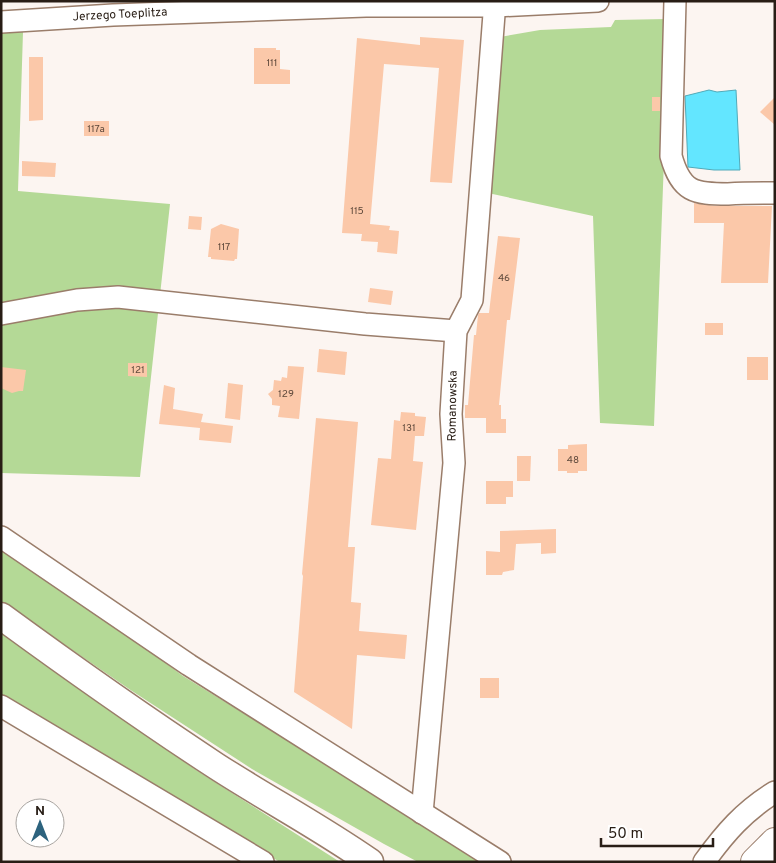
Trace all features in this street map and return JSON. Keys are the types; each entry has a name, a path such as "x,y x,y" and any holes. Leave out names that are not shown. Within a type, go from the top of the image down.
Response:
{"highway":[{"path":"755,862 775,842"}],"main road":[{"path":"1,616 102,689 217,766 336,838 370,862"},
{"path":"336,838 387,862"}],"street":[{"name":"Jerzego Toeplitza","path":"1,22 242,10 598,1"},
{"path":"675,1 671,156 675,171 682,182 691,189 703,194 775,193"},
{"name":"Romanowska","path":"422,813 454,463 451,414 456,331 472,300 495,3"},
{"path":"1,314 76,300 118,297 365,324 456,331"},
{"path":"1,537 190,664 500,862"},
{"path":"1,706 263,862"},
{"path":"704,862 755,804 775,792"}],"green space":[{"path":"666,19 669,27 654,426 600,423 593,216 488,193 500,37 540,30 611,27 615,20"},
{"path":"23,32 18,191 170,204 140,477 1,473 1,33"},
{"path":"1,546 86,603 183,676 485,862 418,862 252,769 132,691 1,601"},
{"path":"1,633 196,770 340,862 280,862 182,806 1,696"}],"water":[{"path":"709,90 717,92 736,90 740,170 688,167 685,96"}],"building":[{"path":"420,37 464,40 452,183 430,182 439,68 384,64 370,224 390,226 389,230 399,231 397,254 377,252 378,242 361,241 362,234 342,233 357,38 420,45"},
{"path":"254,48 276,48 276,50 280,50 280,69 290,70 290,84 254,84"},
{"path":"29,57 43,57 43,120 29,121"},
{"path":"652,97 660,97 660,111 652,111"},
{"path":"775,97 775,125 760,112"},
{"path":"84,121 109,121 109,136 84,136"},
{"path":"22,161 56,163 55,177 22,176"},
{"path":"694,203 716,206 772,206 768,283 721,283 724,223 694,223"},
{"path":"189,216 202,217 201,230 188,229"},
{"path":"221,224 239,229 237,259 234,261 211,259 211,257 208,257 211,229"},
{"path":"498,236 520,238 510,320 507,320 499,405 501,405 501,419 506,419 506,433 486,433 486,418 465,418 465,405 468,405 474,335 476,335 478,315 479,313 489,313"},
{"path":"370,288 393,291 391,305 368,302"},
{"path":"705,323 723,323 723,335 705,335"},
{"path":"319,349 347,352 345,375 317,372"},
{"path":"747,357 768,357 768,380 747,380"},
{"path":"128,363 147,363 147,377 128,376"},
{"path":"288,366 304,367 299,419 278,417 280,406 272,405 272,399 268,394 273,390 274,380 281,381 282,377 287,378"},
{"path":"1,367 26,370 23,391 12,393 1,388"},
{"path":"228,383 243,385 240,420 225,418"},
{"path":"164,385 175,388 173,409 203,414 201,422 233,426 231,443 199,440 200,428 159,424"},
{"path":"401,412 415,413 415,416 426,417 424,436 415,436 413,461 423,462 416,530 371,525 378,458 391,459 394,420 400,421"},
{"path":"316,418 358,422 348,547 355,547 351,602 361,603 359,631 407,635 405,659 357,655 352,729 294,692"},
{"path":"587,444 587,471 567,473 567,471 558,471 558,449 568,449 568,445"},
{"path":"517,456 531,456 530,481 517,481"},
{"path":"486,481 513,481 513,497 506,497 506,504 486,504"},
{"path":"556,529 556,553 541,554 541,543 516,544 514,570 503,572 502,575 486,575 486,551 500,552 500,531"},
{"path":"480,678 499,678 499,698 480,698"}]}
